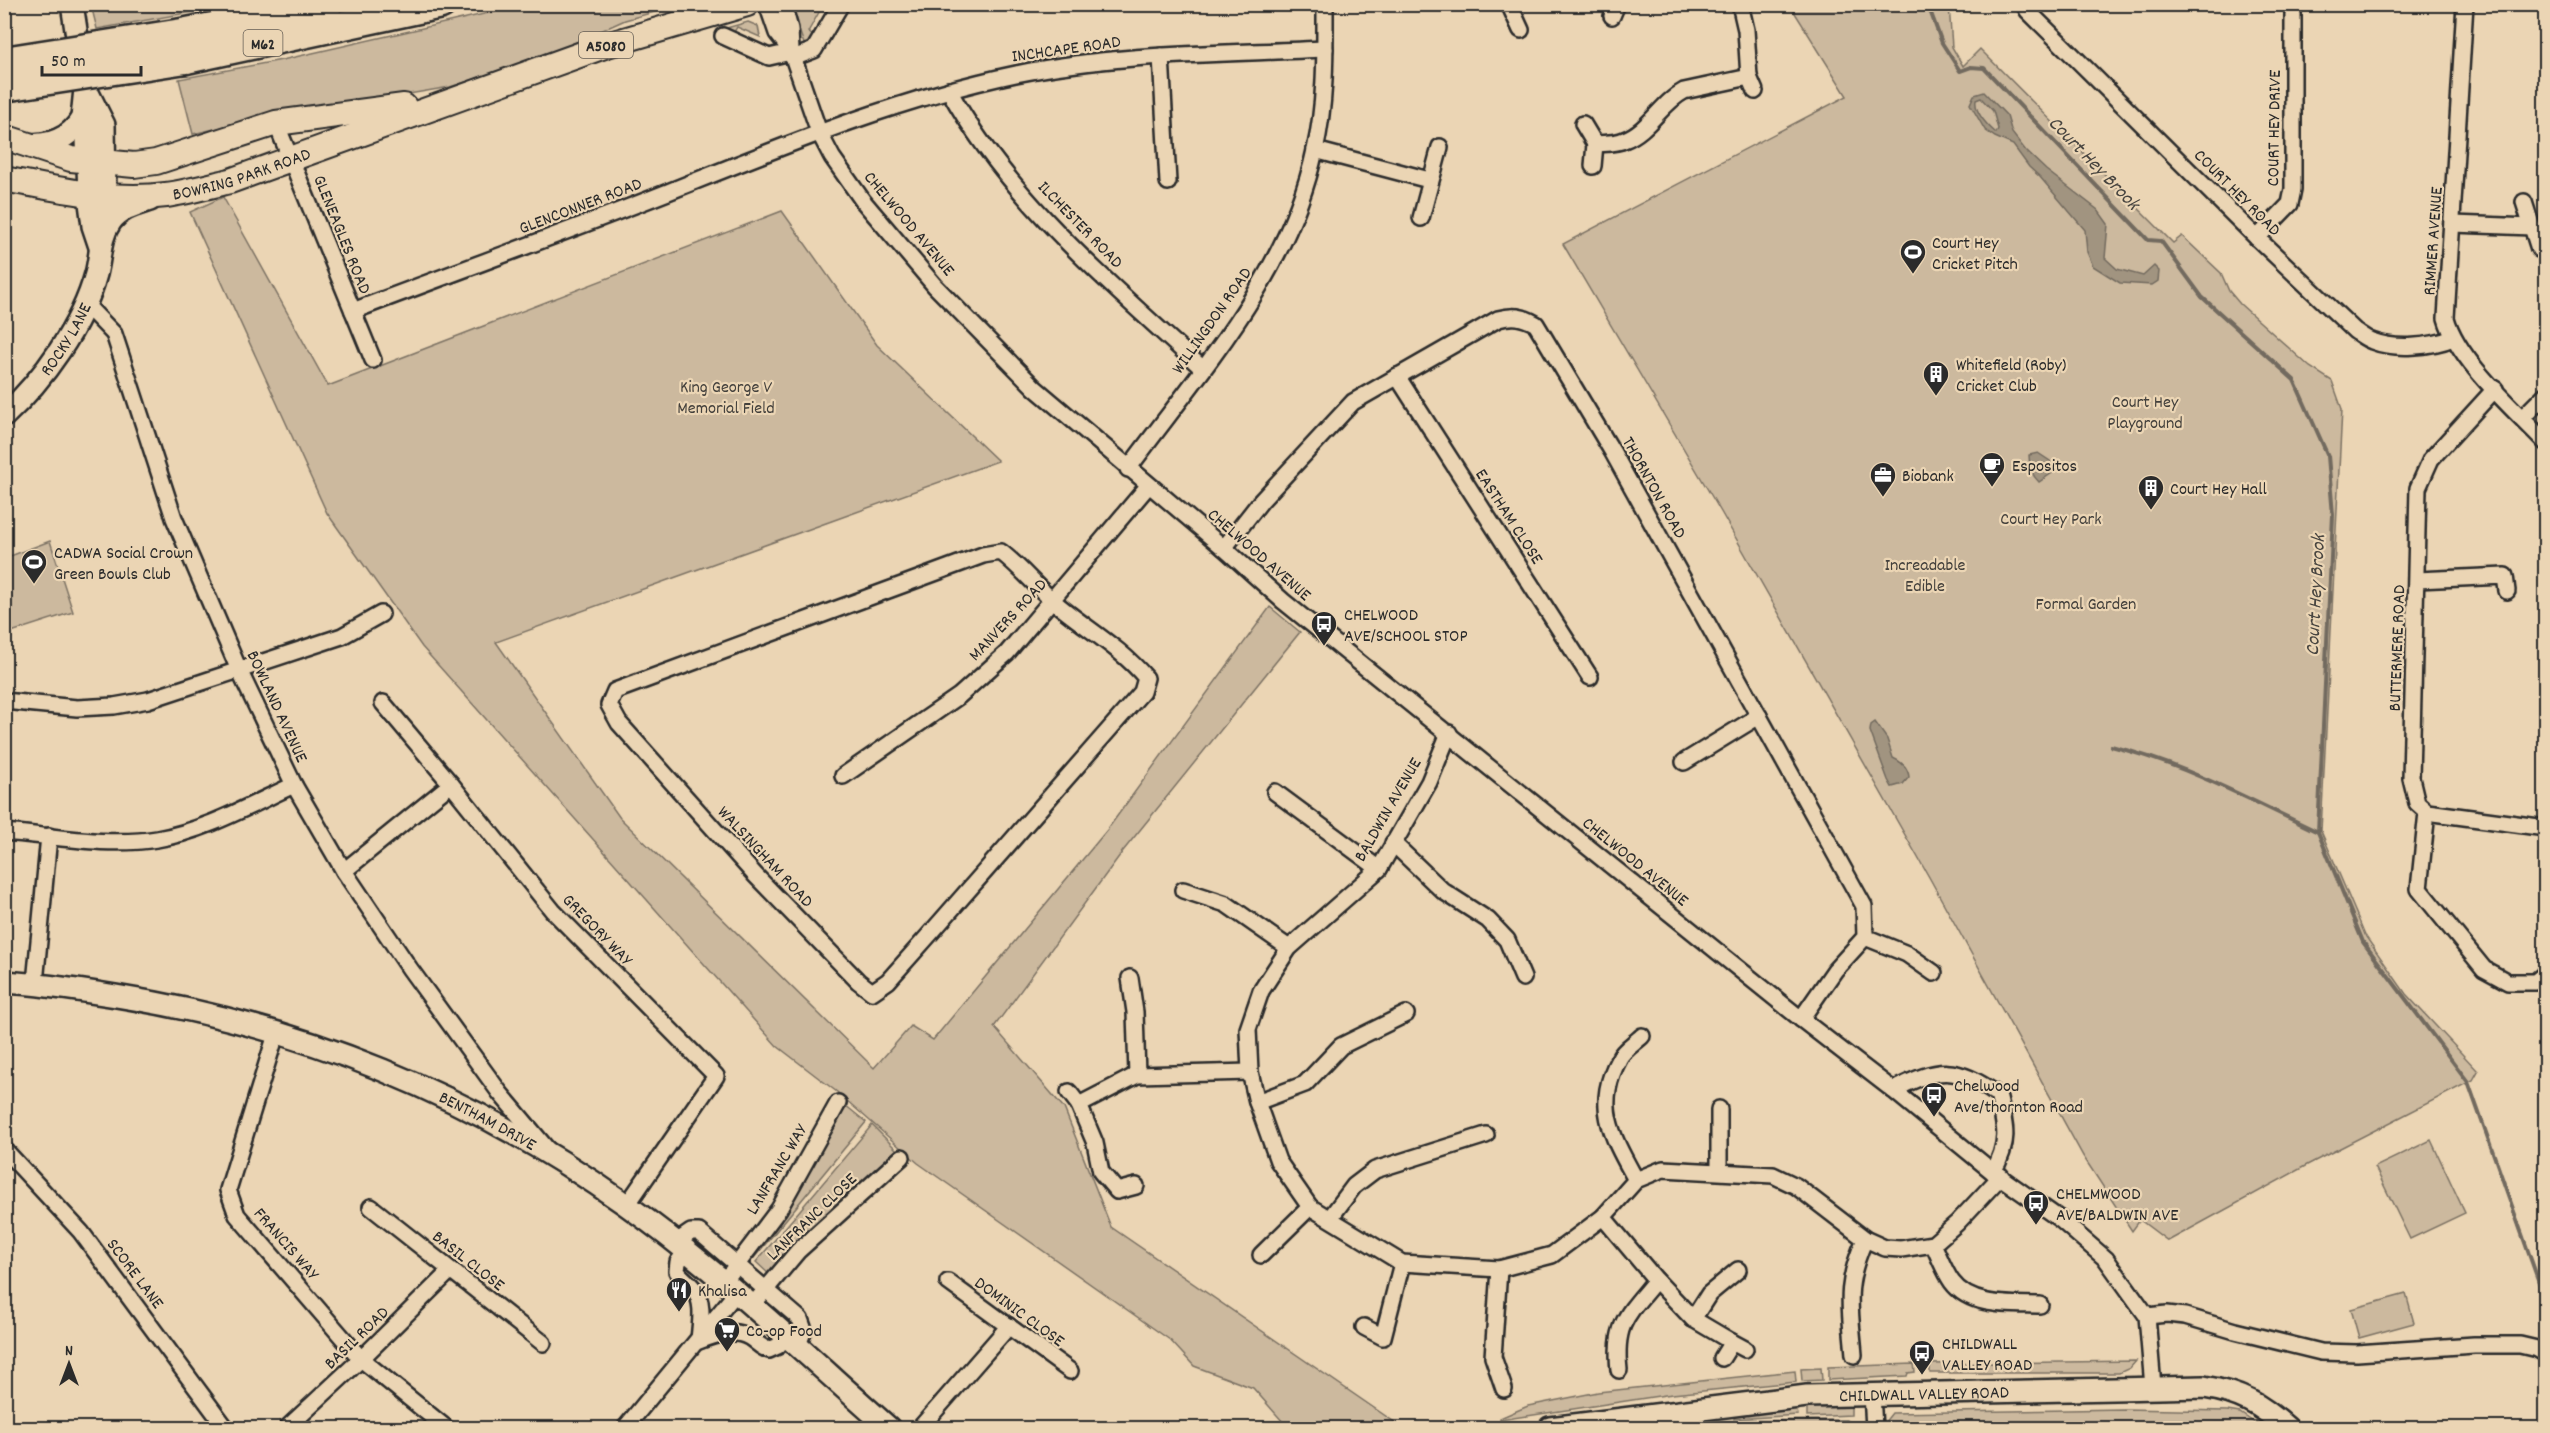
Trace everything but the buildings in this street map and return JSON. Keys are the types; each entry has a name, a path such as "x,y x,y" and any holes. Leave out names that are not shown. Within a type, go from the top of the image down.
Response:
{"highway":[{"name":"M62","path":"4,87 184,46 328,4"},
{"name":"M62","path":"4,61 184,46 441,4"}],"main road":[{"name":"BOWRING PARK ROAD","path":"4,180 97,195 165,195 230,181 468,93 607,45 747,4"},
{"name":"BOWRING PARK ROAD","path":"15,141 97,162 134,165 156,162 276,123 381,110 468,93"}],"street":[{"path":"72,4 85,89 82,118 87,139 97,162"},
{"path":"767,4 777,33 792,54"},
{"path":"783,4 790,29 792,54"},
{"path":"723,36 766,56 774,57 814,50 841,4"},
{"name":"WILLINGDON ROAD","path":"1128,469 1234,327 1265,278 1301,201 1315,150 1323,104 1325,4"},
{"path":"1595,144 1623,141 1675,96 1684,91 1752,84 1746,30 1740,4"},
{"name":"COURT HEY ROAD","path":"2024,4 2028,12 2257,238 2355,331 2370,341 2387,345 2432,344 2453,338"},
{"name":"COURT HEY DRIVE","path":"2257,238 2290,204 2293,189 2293,4"},
{"name":"RIMMER AVENUE","path":"2465,4 2446,318 2453,338 2495,389 2546,443"},
{"path":"1510,5 1521,30"},
{"name":"INCHCAPE ROAD","path":"819,132 949,90 1015,74 1074,64 1161,56 1325,49"},
{"name":"CHELWOOD AVENUE","path":"792,54 819,132 832,157 863,201 935,286 1035,388 1283,601 1801,1019 1997,1174 2061,1220 2106,1259 2147,1316"},
{"path":"1161,56 1168,182"},
{"path":"85,89 104,125 97,162 97,195 93,226 100,247"},
{"name":"ILCHESTER ROAD","path":"949,90 960,112 996,160 1052,226 1203,369"},
{"path":"15,141 46,145 62,139 75,129 82,118"},
{"name":"GLENEAGLES ROAD","path":"276,123 373,360"},
{"path":"1583,124 1595,144 1593,166"},
{"name":"GLENCONNER ROAD","path":"353,311 604,217 819,132"},
{"path":"1421,218 1429,180 1440,147"},
{"path":"1315,150 1429,180"},
{"path":"97,195 109,205 108,225 100,247"},
{"path":"108,225 124,208 165,195"},
{"path":"2524,202 2539,249"},
{"path":"2453,224 2532,227"},
{"name":"ROCKY LANE","path":"4,416 27,395 55,360 85,304 96,274 100,247"},
{"name":"BOWLAND AVENUE","path":"85,304 114,334 174,518 239,670 294,785 344,871 500,1093 551,1154"},
{"name":"THORNTON ROAD","path":"1224,548 1261,501 1353,402 1498,319 1511,315 1526,318 1536,324 1612,451 1863,906 1865,937"},
{"name":"EASTHAM CLOSE","path":"1397,376 1590,677"},
{"name":"BUTTERMERE ROAD","path":"2427,812 2417,803 2411,778 2417,505 2422,475 2431,459 2495,389"},
{"path":"2522,418 2546,394"},
{"name":"MANVERS ROAD","path":"843,776 959,696 1007,652 1148,486"},
{"name":"WALSINGHAM ROAD","path":"1001,552 1022,568 1052,600 1130,660 1146,678 1142,692 888,981 872,992 858,981 756,876 619,723 609,705 615,691 983,555 1001,552"},
{"path":"2417,580 2505,576 2507,591"},
{"path":"4,701 77,708 114,706 148,700 342,636 381,614"},
{"path":"344,871 451,784 383,703"},
{"path":"1684,762 1759,716"},
{"name":"BALDWIN AVENUE","path":"1449,733 1429,782 1379,869 1289,948 1261,991 1248,1029 1250,1072 1257,1102 1278,1161 1310,1207 1402,1263 1499,1269 1552,1255 1603,1217 1636,1180 1663,1169 1719,1170 1773,1175 1780,1178 1796,1186 1866,1239 1885,1248 1901,1249 1934,1244"},
{"name":"GREGORY WAY","path":"451,784 553,911 716,1076 627,1205"},
{"path":"4,832 107,841 157,839 205,825 294,785"},
{"path":"1275,792 1379,869"},
{"path":"2546,828 2427,812 2419,890 2484,969 2508,981 2535,981 2546,973"},
{"path":"35,983 49,836"},
{"path":"1393,843 1443,891 1488,920 1507,940 1523,978"},
{"path":"1183,890 1226,904 1289,948"},
{"path":"1801,1019 1835,970 1865,937 1907,954 1934,972"},
{"path":"1130,978 1135,1012 1137,1075"},
{"name":"BENTHAM DRIVE","path":"4,982 35,983 170,1004 277,1031 403,1078 489,1119 551,1154 627,1205 681,1247 889,1428"},
{"path":"1257,1102 1305,1084 1341,1046 1406,1014"},
{"name":"FRANCIS WAY","path":"277,1031 228,1190 237,1215 361,1359 446,1428"},
{"path":"1636,1180 1612,1138 1605,1093 1620,1057 1642,1036"},
{"path":"1893,1090 1914,1080 1947,1071 1976,1080 1998,1095 2005,1125 2004,1152 1997,1174 1957,1223 1934,1244 1951,1280 1964,1294 1988,1302 2040,1305"},
{"path":"1079,1105 1137,1075 1250,1072"},
{"path":"1069,1092 1079,1105 1095,1143 1101,1172 1118,1191 1136,1186"},
{"path":"489,1119 498,1110 500,1093"},
{"name":"LANFRANC WAY","path":"737,1295 736,1264 779,1209 838,1103"},
{"path":"1719,1109 1719,1170"},
{"path":"1330,1218 1354,1186 1375,1170 1486,1135"},
{"name":"SCORE LANE","path":"4,1149 81,1232 226,1428"},
{"name":"LANFRANC CLOSE","path":"737,1295 765,1291 798,1251 902,1157"},
{"path":"1261,1255 1310,1207"},
{"name":"BASIL CLOSE","path":"371,1208 543,1343"},
{"path":"1603,1217 1656,1280 1693,1319 1738,1345 1722,1358"},
{"path":"691,1232 699,1232 736,1264 802,1322 804,1330 791,1342 769,1350 740,1334 721,1333 699,1341 701,1308 699,1298 677,1271 681,1247 691,1232"},
{"path":"1854,1355 1849,1290 1856,1260 1866,1239"},
{"path":"1364,1327 1383,1337 1402,1263"},
{"path":"1499,1269 1493,1357 1504,1389"},
{"path":"1693,1319 1709,1294 1738,1270"},
{"name":"BASIL ROAD","path":"287,1428 450,1271"},
{"path":"1619,1370 1618,1334 1631,1310 1656,1280"},
{"name":"DOMINIC CLOSE","path":"948,1282 1070,1371"},
{"path":"625,1428 737,1295"},
{"path":"2154,1387 2147,1316 2167,1314 2185,1316 2321,1352 2357,1353 2474,1345 2520,1345 2546,1354"},
{"path":"921,1428 1009,1326"},
{"name":"CHILDWALL VALLEY ROAD","path":"1550,1428 1793,1398 1872,1394 2204,1387 2228,1390 2265,1409 2287,1428"},
{"path":"1872,1394 1874,1428"}],"green space":[{"path":"91,4 231,5 97,29"},
{"path":"524,5 680,5 625,20 543,57 450,87 244,122 193,134 179,79 282,60"},
{"path":"823,5 808,32 813,36 814,42 805,47 794,15 799,7"},
{"name":"Court Hey Park","path":"1790,5 1949,5 1952,47 1963,66 1980,49 2173,243 2182,236 2221,273 2229,291 2240,304 2310,367 2332,381 2342,409 2321,831 2366,937 2406,994 2478,1071 2473,1080 2307,1165 2168,1241 2140,1220 2132,1231 2083,1156 1929,877 1721,512 1563,244 1847,96"},
{"path":"748,22 758,26 760,37 737,27 733,34 723,29"},
{"name":"King George V Memorial Field","path":"223,197 328,386 782,211 877,345 998,461 496,642 620,818 874,1068 911,1026 933,1040 1107,830 1270,607 1300,632 1123,851 994,1027 1064,1108 1111,1227 1403,1428 1284,1428 1284,1423 1253,1388 1194,1366 1170,1340 918,1163 837,1092 777,1046 422,647 327,513 190,212"},
{"name":"CADWA Social Crown Green Bowls Club","path":"50,541 73,612 5,634 5,558"},
{"path":"845,1105 866,1122 754,1258 750,1255"},
{"path":"872,1125 901,1154 771,1276 756,1262"},
{"path":"2431,1140 2465,1213 2410,1239 2375,1167"},
{"path":"2406,1294 2414,1323 2359,1338 2351,1309"},
{"path":"2136,1361 2130,1368 2119,1373 1930,1373 1930,1364"},
{"path":"1914,1364 1915,1372 1908,1373 1907,1376 1828,1380 1828,1367"},
{"path":"1821,1368 1822,1380 1802,1381 1801,1369"},
{"path":"1795,1371 1796,1382 1672,1394 1500,1420 1528,1406 1598,1392"},
{"path":"1851,1403 1851,1415 1807,1417 1807,1405"},
{"path":"1796,1406 1798,1415 1734,1419 1735,1411"},
{"path":"2124,1409 2227,1411 2240,1413 2262,1428 1884,1428 1884,1423 1892,1413"},
{"path":"1846,1420 1856,1428 1766,1428 1753,1425 1750,1421"}],"shaded area":[{"path":"1984,92 2007,116 2012,133 2026,151 2046,170 2098,210 2108,224 2105,258 2117,269 2143,276 2154,266 2159,271 2158,281 2152,285 2120,283 2093,266 2087,252 2085,230 2029,167 2013,145 1985,130 1970,104 1974,95","holes":["1981,98 1993,111 1998,129 1996,133 1979,114 1976,100"]},
{"path":"2038,453 2050,461 2055,471 2039,482 2032,473 2029,459 2029,455"},
{"path":"1875,722 1887,739 1893,758 1902,763 1907,770 1909,777 1903,784 1892,787 1888,780 1870,731 1871,725"}],"waterway":[{"name":"Court Hey Brook","path":"1928,5 1942,43 1960,71 1971,67 1984,68 2148,240 2161,241 2202,297 2294,380 2328,456 2333,515 2318,832 2363,942 2468,1082 2546,1302"},
{"path":"2111,746 2191,773 2318,832"}],"place":[{"name":"Court Hey Cricket Pitch","path":"1913,275"},
{"name":"Whitefield (Roby) Cricket Club","path":"1936,397"},
{"name":"Espositos","path":"1992,488"},
{"name":"Biobank","path":"1883,498"},
{"name":"Court Hey Hall","path":"2151,511"},
{"name":"CADWA Social Crown Green Bowls Club","path":"34,585"},
{"name":"CHELWOOD AVE/SCHOOL STOP","path":"1324,647"},
{"name":"Chelwood Ave/thornton Road","path":"1934,1118"},
{"name":"CHELMWOOD AVE/BALDWIN AVE","path":"2036,1226"},
{"name":"Khalisa","path":"679,1313"},
{"name":"Co-op Food","path":"727,1353"},
{"name":"CHILDWALL VALLEY ROAD","path":"1922,1376"}],"park label":[{"name":"Court Hey Playground","path":"2145,411"},
{"name":"Increadable Edible","path":"1925,574"},
{"name":"Formal Garden","path":"2086,603"}]}
